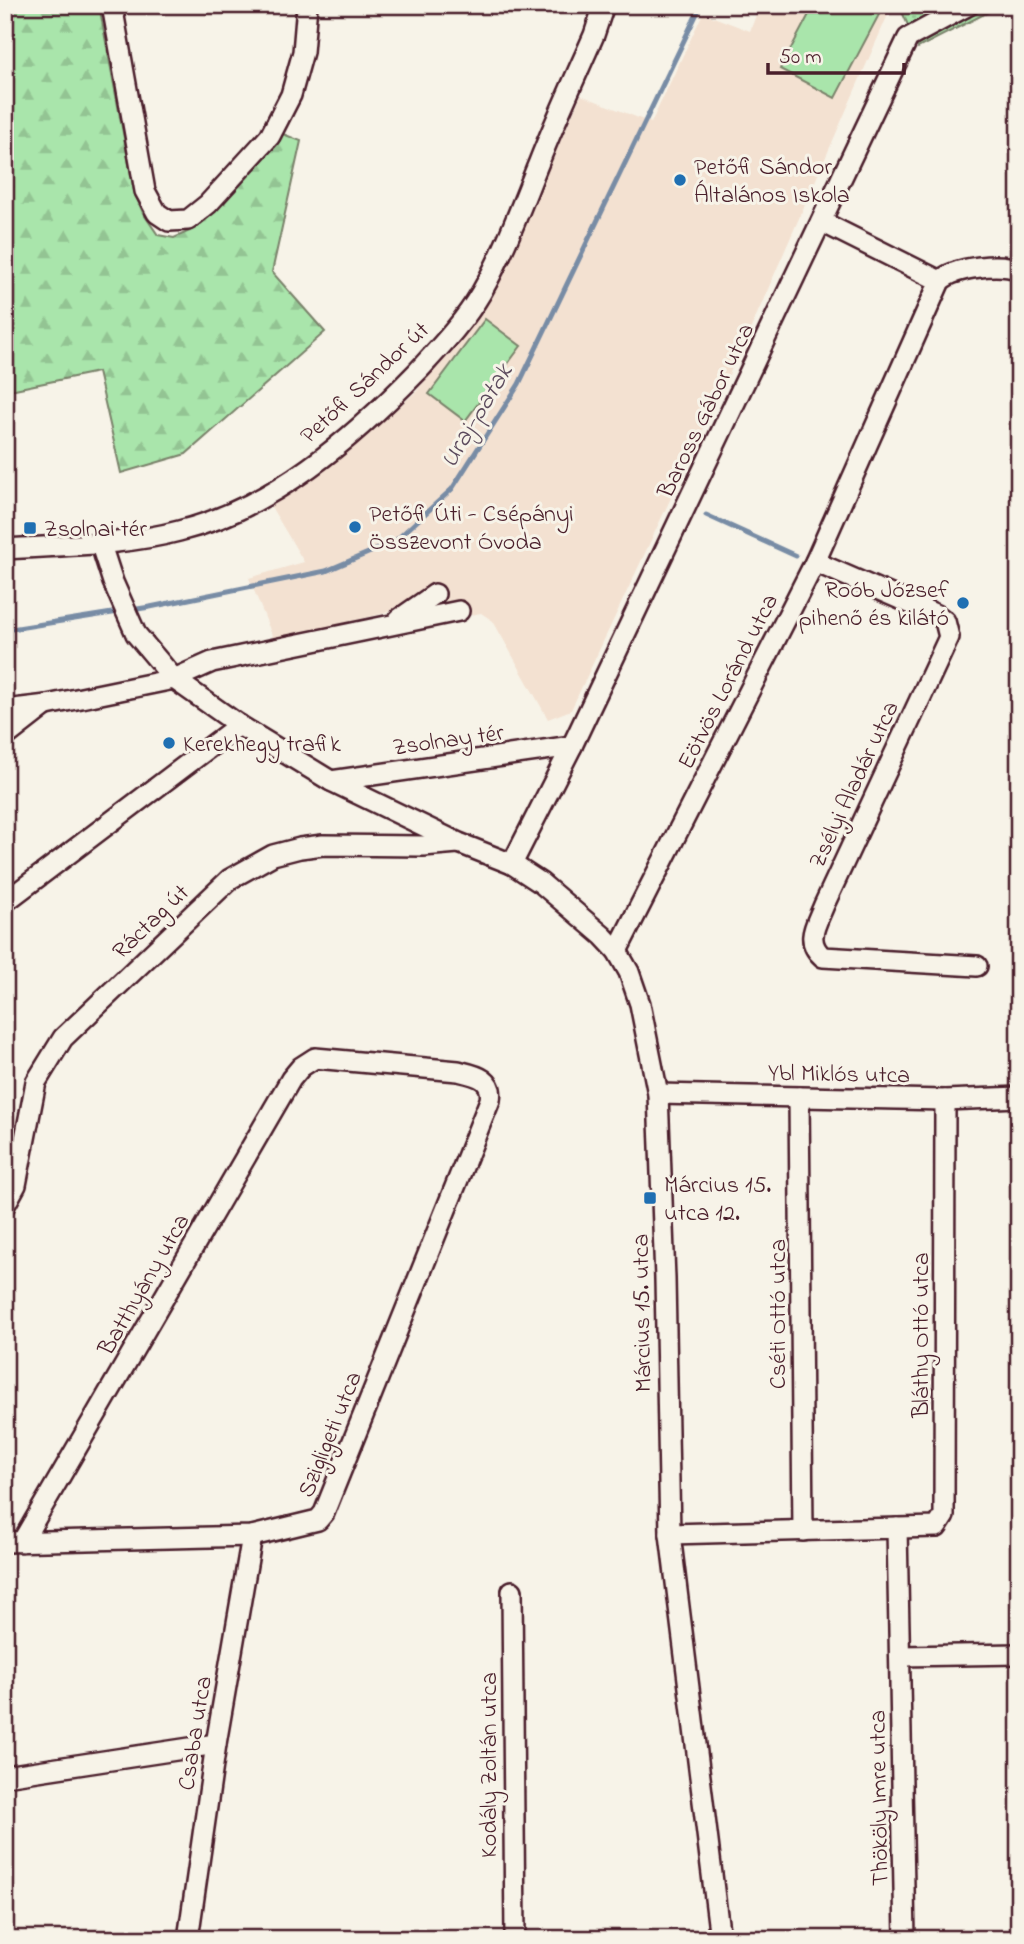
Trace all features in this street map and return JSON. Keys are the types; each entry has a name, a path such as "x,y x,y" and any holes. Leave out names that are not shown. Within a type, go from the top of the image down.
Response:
{"street":[{"path":"112,5 145,191 157,213 169,221 188,220 208,204 270,136 291,94 303,52 307,5"},
{"name":"Petőfi Sándor út","path":"5,549 134,539 180,531 222,517 267,495 298,475 354,431 447,340 474,303 502,251 594,36 604,5"},
{"name":"Baross Gábor utca","path":"512,864 572,746 908,38 969,5"},
{"path":"822,222 940,281 952,274 996,265 1019,270"},
{"name":"Eötvös Loránd utca","path":"617,951 815,562 940,281"},
{"name":"Március 15. utca","path":"100,542 130,622 144,646 174,678 239,725 331,781 459,843 512,864 567,903 617,951 629,972 640,1004 659,1094 670,1534 720,1939"},
{"name":"Zsélyi Aladár utca","path":"815,562 937,614 949,628 949,637 824,905 814,930 814,950 823,957 977,966"},
{"path":"390,625 435,594"},
{"path":"5,710 47,705 174,678 212,662 459,611"},
{"path":"5,737 47,705"},
{"path":"5,902 239,725"},
{"name":"Zsolnay tér","path":"331,781 572,746"},
{"name":"Ráctag út","path":"5,1205 16,1185 36,1082 63,1038 230,879 273,855 300,848 323,845 423,846 459,843"},
{"name":"Szigligeti utca","path":"14,1542 251,1536 318,1520 324,1513 492,1091 488,1083 480,1077 457,1071 315,1058"},
{"name":"Batthyány utca","path":"14,1542 291,1079 301,1067 315,1058"},
{"name":"Ybl Miklós utca","path":"659,1094 945,1100 1019,1097"},
{"name":"Cséti Ottó utca","path":"799,1097 803,1531"},
{"name":"Bláthy Ottó utca","path":"897,1528 937,1527 944,1516 945,1100"},
{"path":"670,1534 897,1528"},
{"name":"Thököly Imre utca","path":"897,1528 905,1939"},
{"name":"Csaba utca","path":"188,1939 216,1744 251,1536"},
{"name":"Kodály Zoltán utca","path":"512,1591 514,1939"},
{"path":"900,1656 1019,1654"},
{"path":"5,1776 216,1744"}],"shaded area":[{"path":"760,5 899,6 890,10 751,328 571,710 548,719 493,621 481,613 466,616 435,594 414,599 385,613 274,640 249,578 304,562 270,505 347,452 416,392 481,310 494,291 581,95 651,123 703,13 750,31"}],"green space":[{"path":"5,5 99,5 134,191 143,213 158,235 174,238 190,231 283,134 301,141 272,272 325,332 186,454 121,473 98,372 5,391"},
{"path":"814,5 884,5 835,98 780,69"},
{"path":"899,5 1002,5 918,48"},
{"path":"485,319 521,346 465,421 429,394"}],"waterway":[{"name":"Uraj-patak","path":"5,630 150,607 326,571 394,542 452,489 519,384 701,5"},
{"path":"706,515 796,556"}],"place":[{"name":"Petőfi Sándor Általános Iskola","path":"680,180"},
{"name":"Petőfi Úti - Csépányi Összevont Óvoda","path":"355,527"},
{"name":"Zsolnai tér","path":"30,528"},
{"name":"Roób József pihenő és kilátó","path":"963,603"},
{"name":"Kerekhegy trafik","path":"169,743"},
{"name":"Március 15. utca 12.","path":"650,1198"}]}
